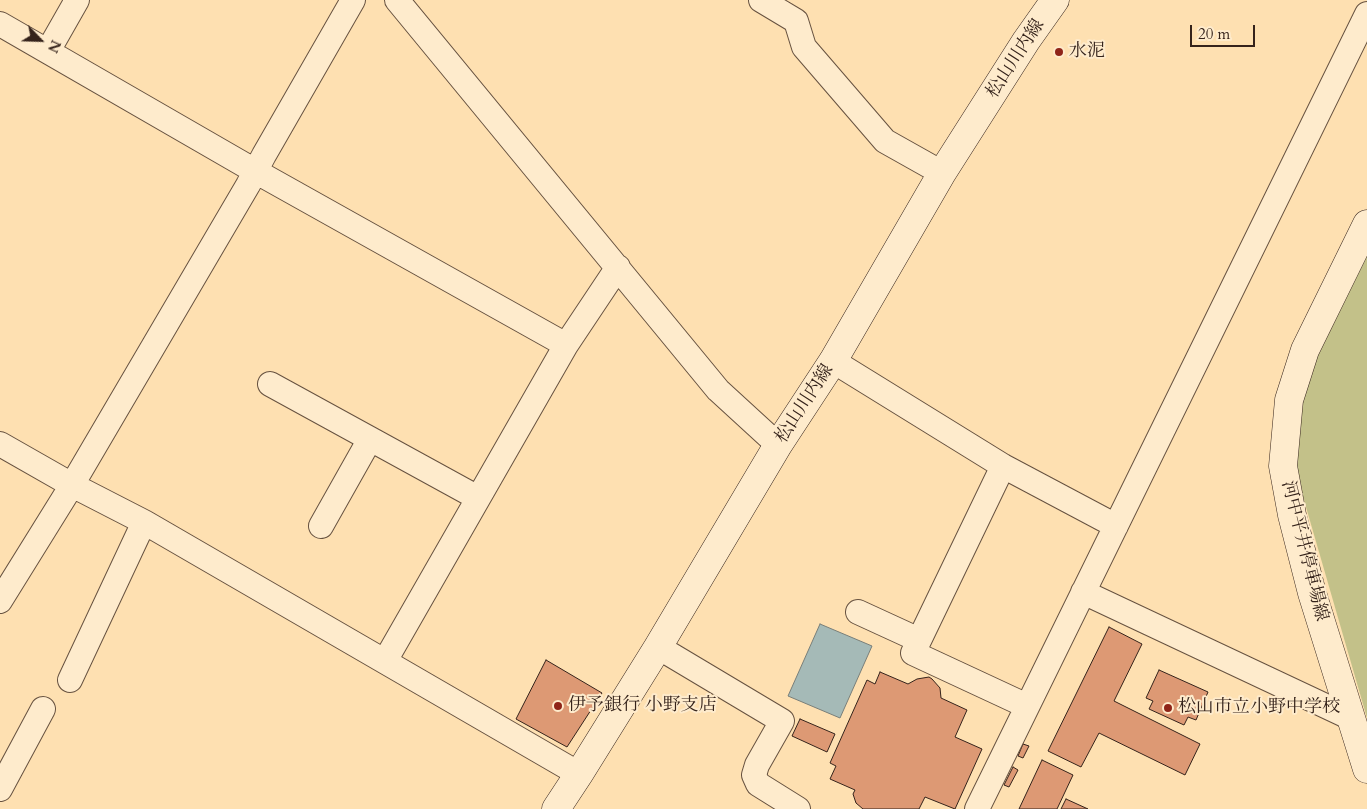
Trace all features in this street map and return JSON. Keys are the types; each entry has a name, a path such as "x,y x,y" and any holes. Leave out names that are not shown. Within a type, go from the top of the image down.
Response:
{"main road":[{"name":"松山川内線","path":"563,807 579,774 658,647 778,445 833,362 942,173 1026,41 1055,0"},
{"name":"河中平井停車場線","path":"1367,224 1305,350 1289,400 1283,466 1292,514 1312,593 1367,769"}],"street":[{"path":"48,51 77,0"},
{"path":"0,601 72,485 238,202 353,0"},
{"path":"397,0 718,390 778,445"},
{"path":"761,0 796,21 804,47 885,141 942,173"},
{"path":"977,809 1367,14"},
{"path":"0,24 255,171 566,344"},
{"path":"385,661 566,344 618,268"},
{"path":"833,362 1004,466 1116,526"},
{"path":"270,384 478,498"},
{"path":"321,526 370,439"},
{"path":"0,444 72,485 144,522 579,774"},
{"path":"1004,466 913,653 1027,706"},
{"path":"70,680 144,522"},
{"path":"1083,592 1351,718"},
{"path":"858,612 919,640"},
{"path":"658,647 782,722 757,765 754,775 758,784 798,809"},
{"path":"0,790 43,709"}],"shaded area":[{"path":"1367,256 1367,718 1295,469 1296,430 1309,374"},
{"path":"820,624 872,646 840,718 788,696"}],"building":[{"path":"1109,627 1142,644 1114,701 1200,744 1185,775 1099,733 1081,767 1048,751"},
{"name":"伊予銀行 小野支店","path":"546,660 602,693 567,747 516,719"},
{"path":"1159,670 1208,692 1196,720 1188,717 1184,725 1149,709 1153,701 1146,698"},
{"path":"880,672 908,684 917,679 929,677 940,688 941,698 967,710 955,737 982,749 955,809 925,797 919,809 863,809 856,803 853,794 855,790 830,779 836,766 830,763 867,680 875,684"},
{"path":"800,719 835,734 827,752 792,736"},
{"path":"1023,744 1029,746 1023,758 1018,756"},
{"path":"1042,760 1073,775 1057,809 1019,809"},
{"path":"1013,767 1018,770 1009,787 1004,785"},
{"path":"1066,799 1088,809 1061,809"}],"place":[{"name":"水泥","path":"1059,52"},
{"name":"伊予銀行 小野支店","path":"558,706"},
{"name":"松山市立小野中学校","path":"1168,708"}]}
